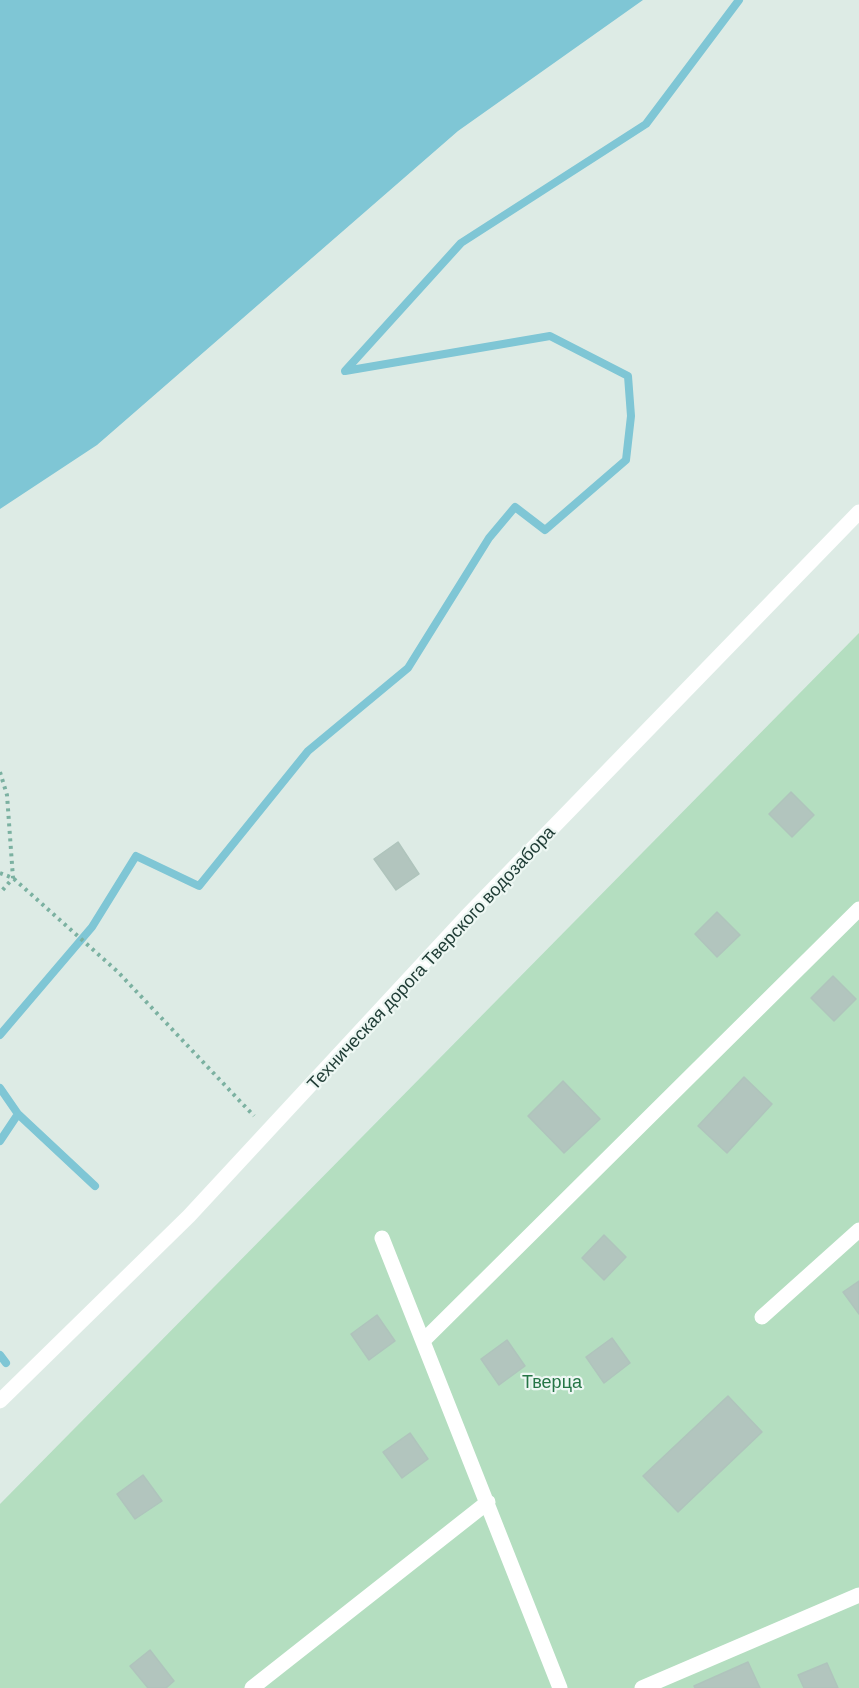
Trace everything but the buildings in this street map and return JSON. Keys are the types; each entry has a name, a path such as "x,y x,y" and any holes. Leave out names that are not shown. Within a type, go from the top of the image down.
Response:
{"lane":[{"name":"Техническая дорога Тверского водозабора","path":"0,1401 189,1216 466,917 859,512"},
{"path":"424,1340 859,909"},
{"path":"762,1317 859,1230"},
{"path":"382,1238 560,1688"},
{"path":"252,1688 488,1502"},
{"path":"642,1688 859,1595"}],"path":[{"path":"0,772 7,795 13,878 0,894"},
{"path":"0,873 13,878 118,972 268,1131"}],"green space":[{"name":"Тверца","path":"859,633 859,1688 0,1688 0,1504"}],"water":[{"path":"0,0 643,0 458,131 97,445 0,509"}],"waterway":[{"path":"0,1035 92,927 136,856 199,886 308,751 408,668 489,538 515,507 545,530 626,460 631,416 628,376 550,336 345,371 461,243 646,124 739,0"},
{"path":"0,1088 18,1114 95,1186"},
{"path":"0,1141 18,1114"},
{"path":"0,1355 6,1363"}]}
